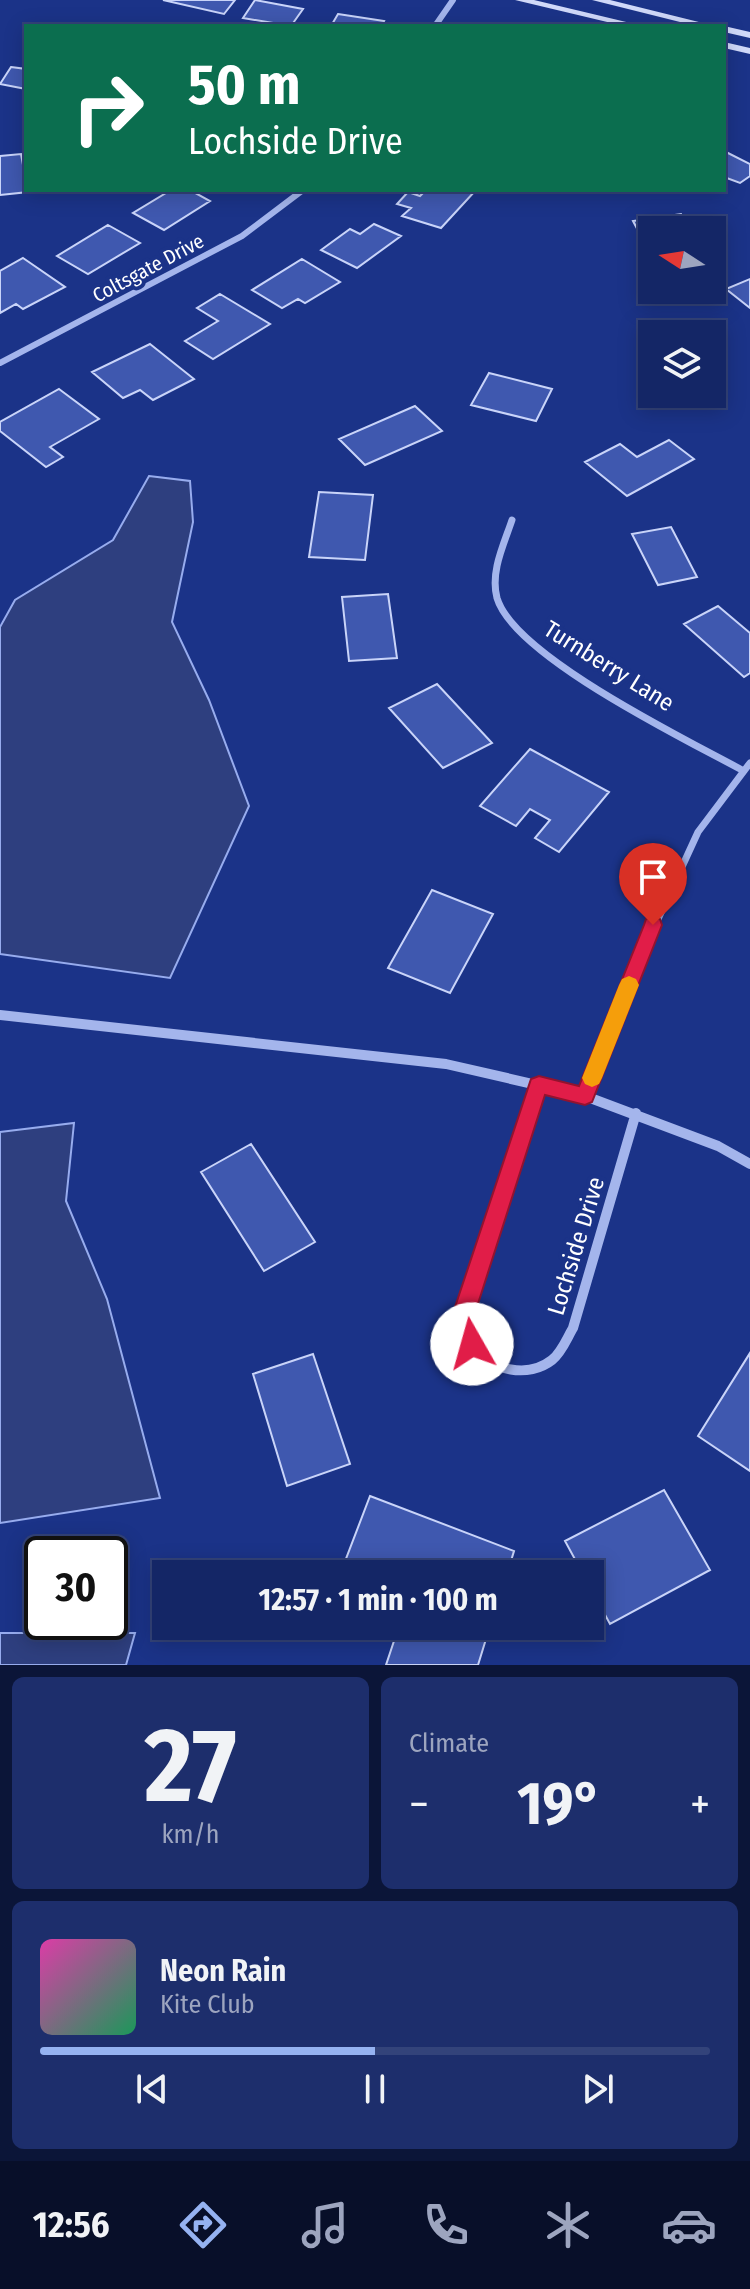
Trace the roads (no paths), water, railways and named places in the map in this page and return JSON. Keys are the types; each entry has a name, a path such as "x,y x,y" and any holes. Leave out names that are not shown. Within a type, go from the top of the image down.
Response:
{"street":[{"path":"436,24 453,0"},
{"path":"520,0 629,24"},
{"path":"597,0 701,24"},
{"path":"726,29 750,35"},
{"path":"726,45 750,51"},
{"name":"Coltsgate Drive","path":"0,363 242,236 300,192"},
{"name":"Turnberry Lane","path":"512,520 497,566 498,601 508,620 525,637 595,686 742,770"},
{"path":"585,1096 653,925 698,832 750,763"},
{"path":"0,1015 446,1064 585,1096 718,1146 750,1164"},
{"name":"Lochside Drive","path":"539,1085 465,1310 472,1344 485,1361 510,1370 531,1369 554,1359 573,1328 636,1113"}],"water":[{"path":"149,476 190,481 193,522 172,622 209,700 249,806 170,978 0,954 0,627 15,600 113,540"},
{"path":"74,1123 66,1201 107,1299 160,1498 0,1523 0,1132"},
{"path":"0,1633 24,1633 24,1640 128,1640 128,1633 135,1633 126,1665 0,1665"}]}
